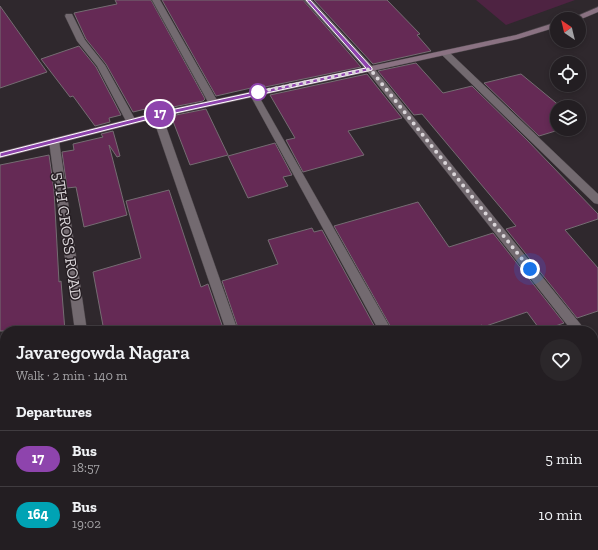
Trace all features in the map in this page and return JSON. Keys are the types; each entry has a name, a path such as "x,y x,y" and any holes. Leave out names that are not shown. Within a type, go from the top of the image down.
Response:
{"street":[{"path":"156,0 213,102"},
{"path":"308,0 370,69 576,326"},
{"path":"586,14 598,9"},
{"path":"69,16 81,41 101,65 131,121"},
{"path":"0,155 131,121 253,93 518,37 550,26"},
{"path":"446,53 598,200"},
{"path":"253,93 383,326"},
{"path":"157,115 230,326"},
{"name":"5TH CROSS ROAD","path":"54,141 80,326"}],"shaded area":[{"path":"476,0 575,0 506,25"}],"building":[{"path":"115,0 151,0 205,99 203,101 168,108 166,104 133,112 106,64 86,39 74,13 117,4"},
{"path":"162,0 303,0 361,67 265,87 264,85 216,96"},
{"path":"314,0 387,0 420,34 417,35 431,51 373,64"},
{"path":"0,6 47,72 0,88"},
{"path":"79,46 96,67 121,115 109,118 110,122 95,126 73,96 70,97 41,59"},
{"path":"416,63 443,93 472,86 527,140 598,214 598,219 565,230 598,268 598,311 577,318 506,229 516,226 422,114 414,115 378,71"},
{"path":"367,74 402,118 348,131 364,155 303,172 286,140 295,138 270,95"},
{"path":"521,74 553,100 550,100 550,133 539,136 484,83"},
{"path":"206,109 228,155 190,165 171,116"},
{"path":"113,131 120,156 117,157 109,145 127,215 84,227 76,187 67,188 62,152 74,150 73,144 103,137 101,134"},
{"path":"275,143 292,175 283,177 288,186 248,198 228,156"},
{"path":"49,155 54,190 59,282 61,281 65,326 0,326 0,165"},
{"path":"169,190 201,287 208,284 222,326 103,326 93,272 141,258 126,201"},
{"path":"418,202 449,247 493,233 564,323 555,326 537,326 527,312 486,326 390,326 334,226"},
{"path":"312,228 314,232 322,230 374,326 237,326 222,281 278,264 268,240"}],"bus line":[{"name":"17","path":"0,155 157,115 253,93 370,69 308,0"}],"route":[{"path":"258,92 253,93 370,69 530,269"}]}
